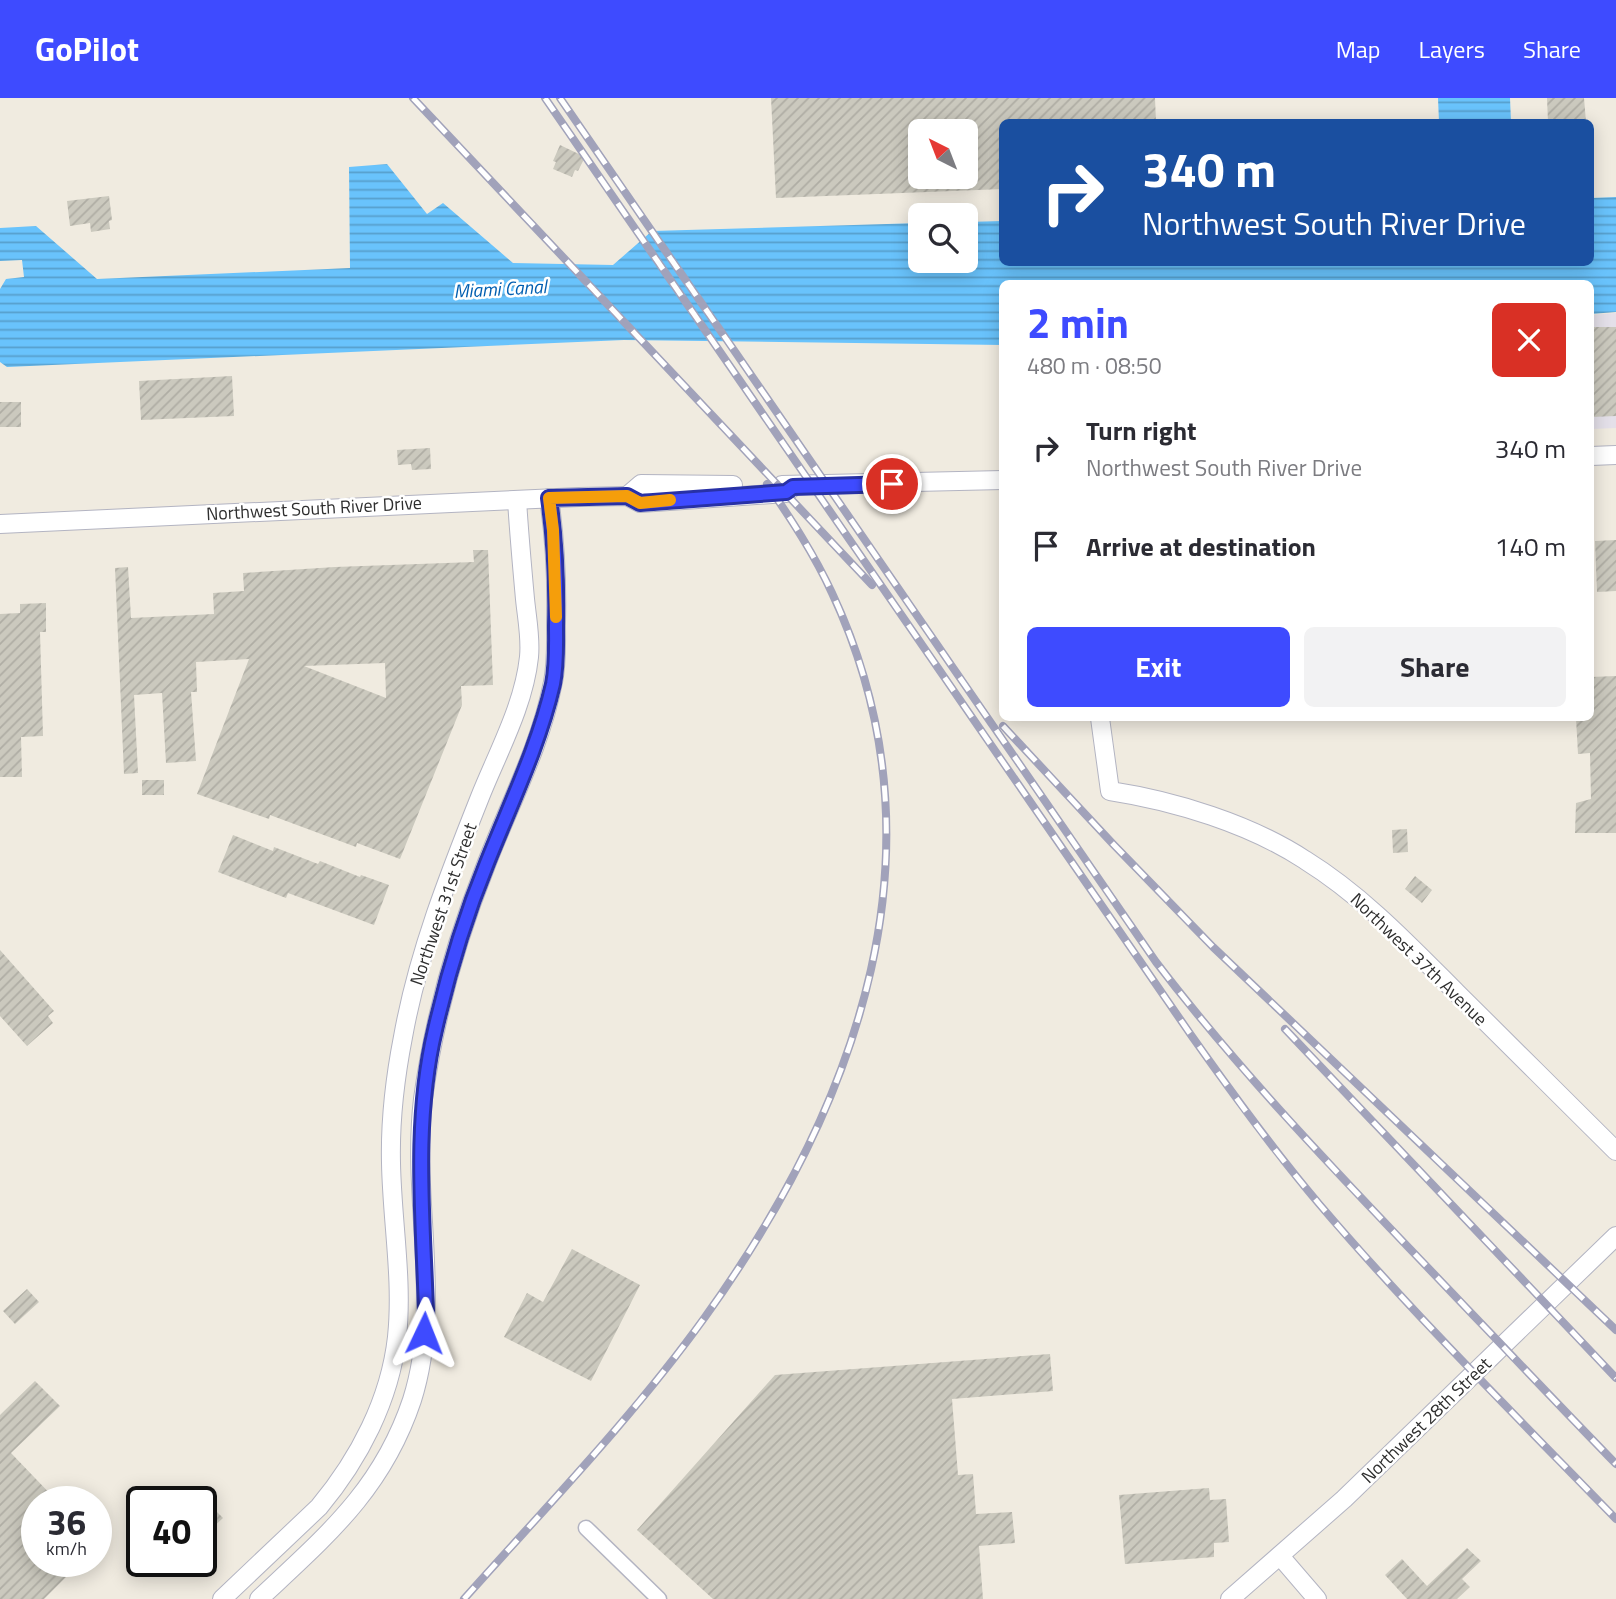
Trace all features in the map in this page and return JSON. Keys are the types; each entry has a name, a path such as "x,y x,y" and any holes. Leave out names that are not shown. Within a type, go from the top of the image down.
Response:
{"street":[{"path":"1594,456 1616,455"},
{"name":"Northwest South River Drive","path":"0,524 627,496 641,484 793,487 999,480"},
{"name":"Northwest 31st Street","path":"259,1599 337,1525 368,1489 407,1412 419,1374 426,1310 420,1132 428,1064 443,997 465,922 547,706 556,660 553,530 549,498"},
{"name":"Northwest 31st Street","path":"222,1599 319,1507 346,1472 366,1437 394,1357 399,1310 391,1138 402,1039 414,984 435,916 518,702 528,658 530,637 517,499"},
{"name":"Northwest 37th Avenue","path":"1100,721 1110,791 1168,803 1206,816 1273,841 1306,860 1377,915 1616,1151"},
{"path":"495,760 524,771"},
{"name":"Northwest 28th Street","path":"1230,1599 1434,1413 1616,1236"},
{"path":"586,1528 659,1599"},
{"path":"1280,1556 1317,1599"}],"shaded area":[{"path":"1616,313 1616,428 1594,429 1594,315"}],"water":[{"path":"1438,98 1510,98 1511,119 1439,119"},
{"name":"Miami Canal","path":"387,164 427,214 443,203 513,263 613,265 652,231 908,223 908,273 978,273 978,222 999,221 999,266 1594,266 1594,198 1616,197 1616,312 1594,314 1594,280 999,280 999,345 624,340 7,367 0,362 0,289 6,279 24,277 22,260 0,261 0,228 36,226 97,279 350,268 349,167"}],"building":[{"path":"771,98 1155,98 1156,119 999,119 999,189 776,198"},
{"path":"1547,98 1584,98 1586,119 1548,119"},
{"path":"560,145 585,157 572,177 553,169 556,162 553,161"},
{"path":"109,196 112,220 109,221 110,229 91,232 90,223 70,226 67,201"},
{"path":"1594,327 1616,327 1616,416 1594,417"},
{"path":"232,376 234,416 141,420 139,381"},
{"path":"0,402 21,402 21,427 0,427"},
{"path":"430,448 431,469 412,470 411,464 398,465 397,450"},
{"path":"1616,540 1616,591 1597,592 1595,541"},
{"path":"473,550 488,550 493,685 461,686 462,705 400,859 357,843 356,847 270,815 269,819 197,794 249,659 196,662 197,692 191,692 196,761 166,763 162,693 134,695 138,773 124,774 115,568 128,567 131,618 214,614 213,593 244,591 243,573 474,562","holes":["385,663 386,698 304,666"]},
{"path":"46,603 46,632 40,632 43,736 21,737 22,777 0,777 0,614 20,613 20,604"},
{"path":"1616,676 1616,833 1575,833 1576,803 1591,799 1590,753 1578,754 1576,721 1594,721 1594,677"},
{"path":"142,780 164,780 164,795 142,795"},
{"path":"1407,829 1408,852 1393,853 1392,830"},
{"path":"233,835 273,851 274,847 318,864 320,861 389,885 374,925 288,893 286,898 218,872"},
{"path":"1415,876 1432,890 1422,903 1405,889"},
{"path":"0,950 54,1011 48,1016 53,1023 27,1046 0,1016"},
{"path":"572,1249 640,1285 591,1381 504,1337 527,1293 543,1302"},
{"path":"27,1289 39,1302 15,1324 3,1311"},
{"path":"1050,1354 1053,1391 952,1399 958,1475 973,1474 976,1514 1012,1512 1015,1543 979,1546 983,1599 713,1599 637,1530 775,1375"},
{"path":"35,1381 60,1406 11,1453 43,1486 21,1486 21,1577 66,1577 44,1599 0,1599 0,1415"},
{"path":"1209,1488 1210,1500 1226,1499 1229,1542 1214,1543 1214,1557 1125,1564 1119,1495"},
{"path":"217,1512 223,1518 217,1524"},
{"path":"1467,1548 1481,1561 1462,1579 1470,1587 1457,1599 1407,1599 1385,1575 1402,1559 1427,1586"}],"railway":[{"path":"413,98 872,585"},
{"path":"545,98 1191,1035 1254,1122 1320,1205 1391,1286 1616,1519"},
{"path":"560,98 1156,962 1216,1037 1311,1144 1616,1464"},
{"path":"464,1599 648,1390 705,1317 760,1235 807,1149 844,1061 871,970 885,877 884,783 867,688 832,593 802,537 767,484"},
{"path":"1003,726 1213,947 1616,1330"},
{"path":"1285,1029 1616,1378"}],"slow traffic":[{"path":"556,617 553,530 549,498 627,496 640,503 670,500"}],"route":[{"path":"424,1333 426,1310 420,1132 428,1064 443,997 469,910 537,736 553,682 556,660 556,606 553,524 549,498 627,496 640,503 786,492 793,487 892,484"}]}
